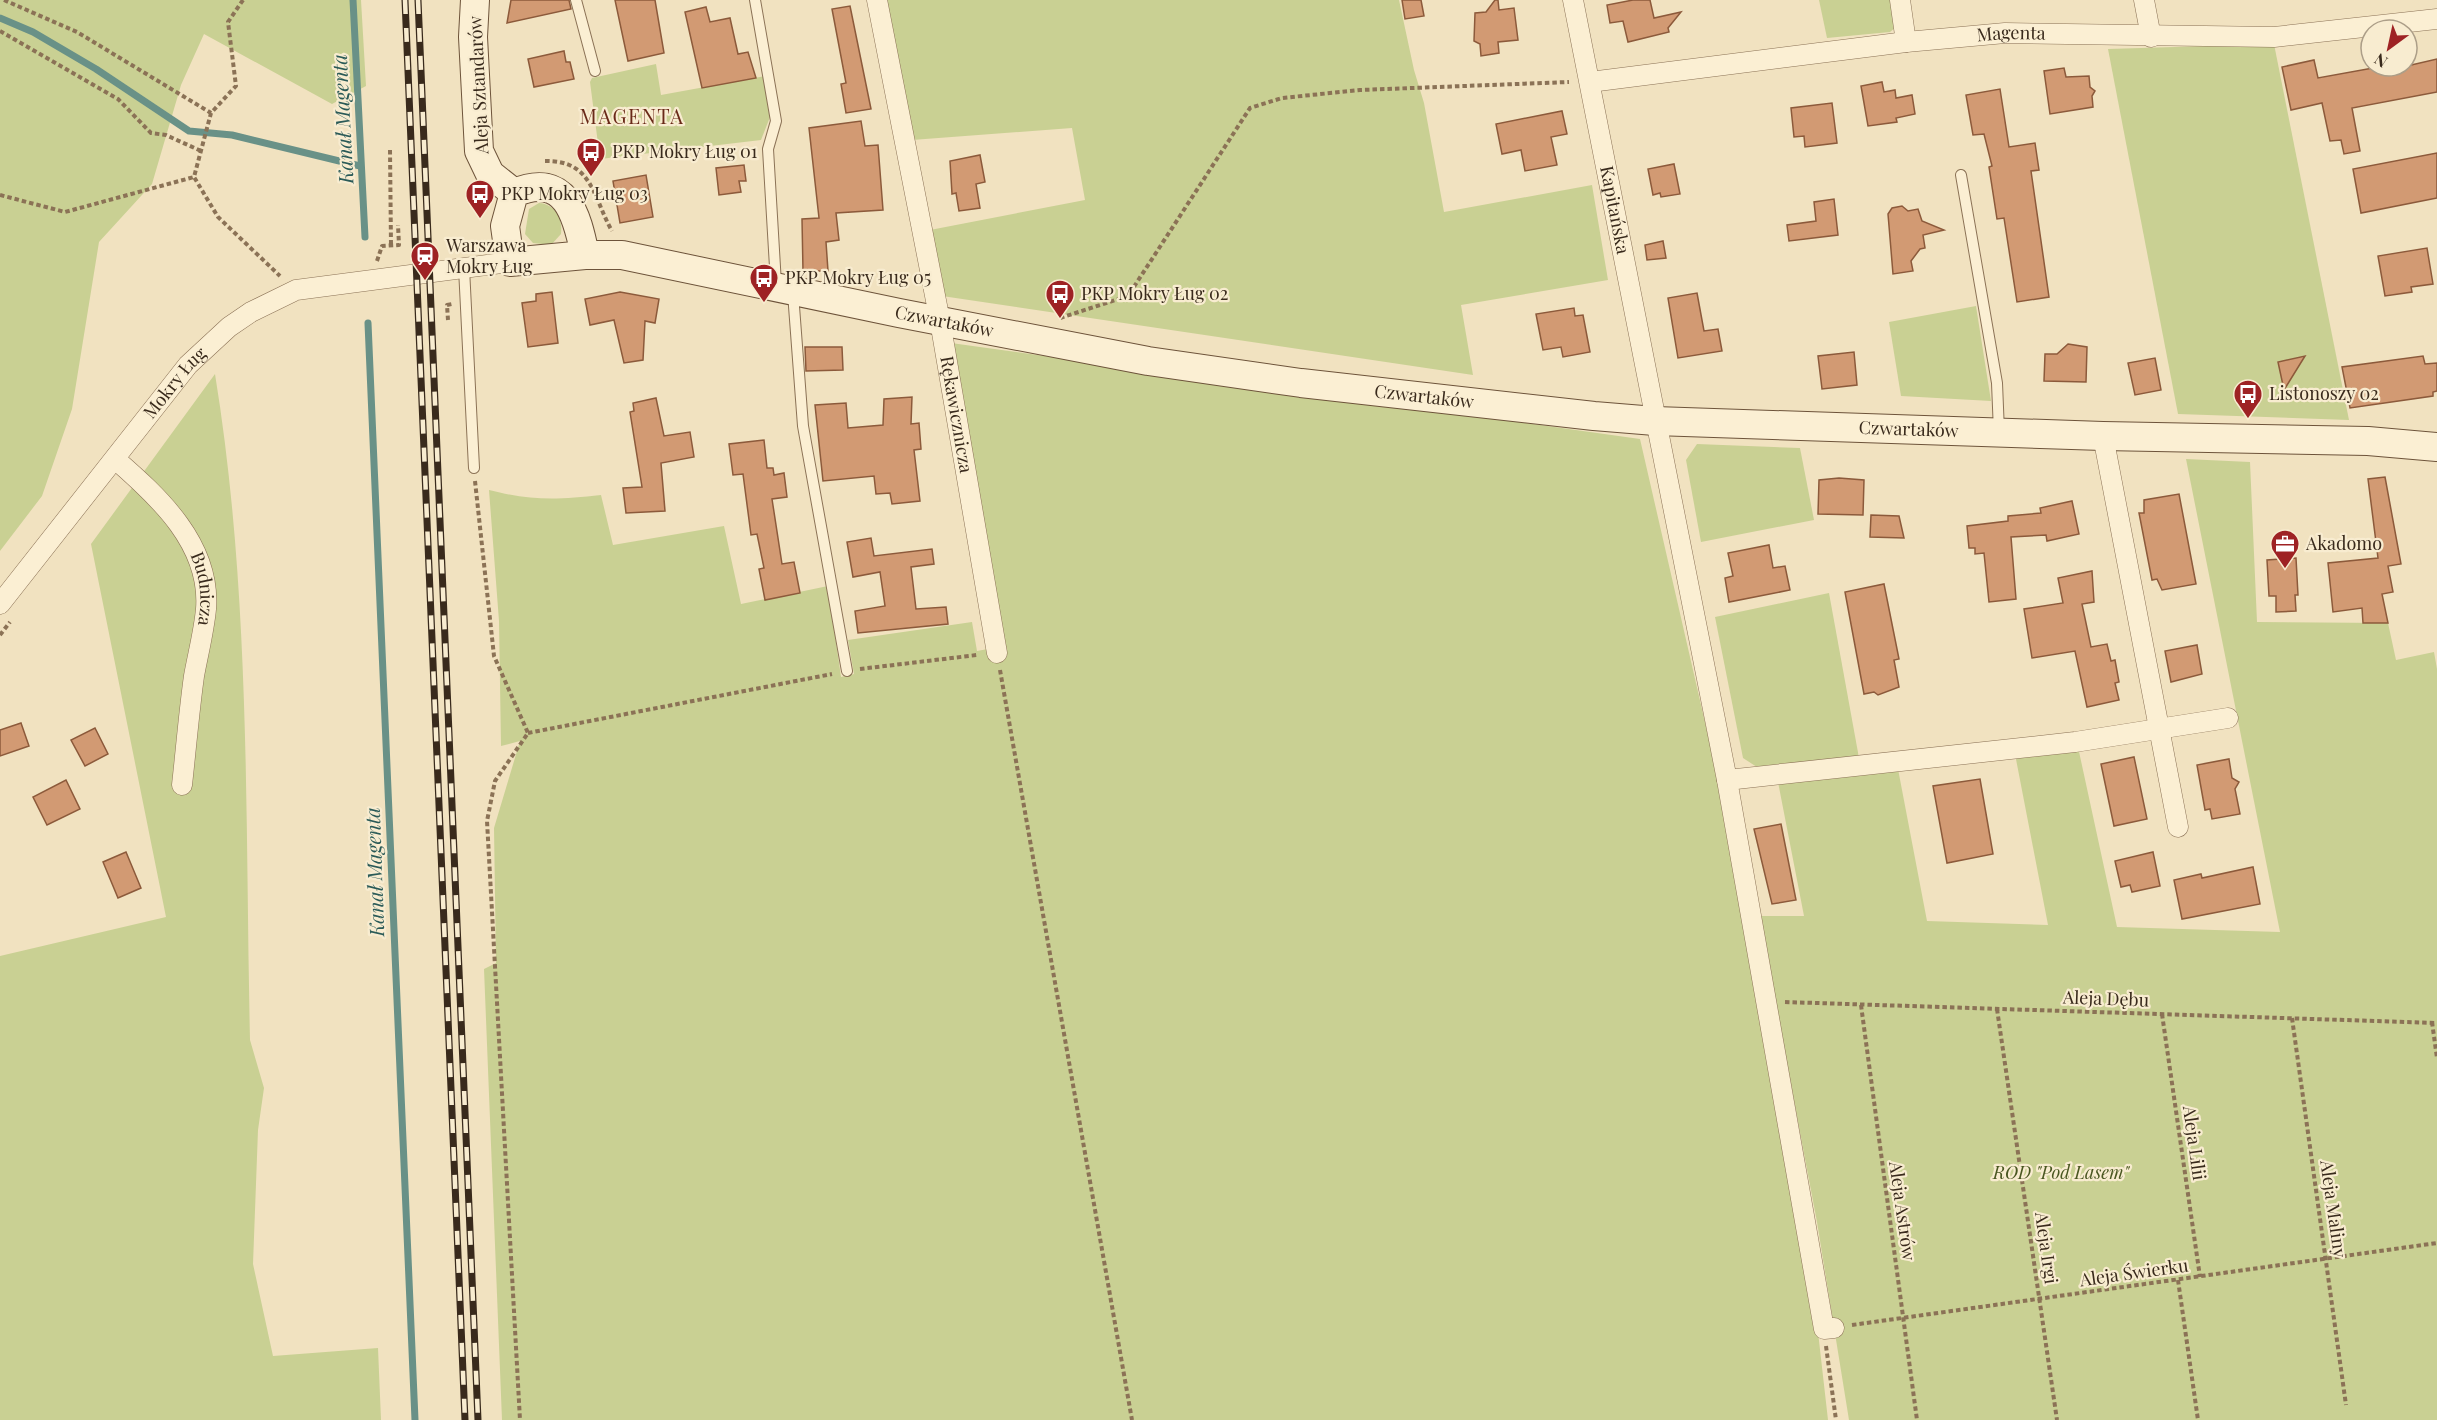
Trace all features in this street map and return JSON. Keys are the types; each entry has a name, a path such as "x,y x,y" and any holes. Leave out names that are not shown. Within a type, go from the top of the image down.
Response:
{"street":[{"name":"Aleja Sztandarów","path":"475,0 473,37 479,151 490,174 514,193"},
{"name":"Rękawicznicza","path":"877,0 940,321 997,653"},
{"name":"Kapitańska","path":"1573,0 1770,1001 1829,1328"},
{"path":"1899,0 1906,42"},
{"path":"2144,0 2151,37"},
{"name":"Magenta","path":"1590,82 1906,42 2005,33 2151,37 2274,37 2437,19"},
{"path":"510,262 505,226 514,193 529,187 544,188 558,193 574,212 585,255"},
{"name":"Czwartaków","path":"422,273 585,255 622,255 940,321 1148,361 1301,383 1656,421 2103,436 2368,441 2437,447"},
{"name":"Mokry Ług","path":"7,611 115,459 171,386 206,347 251,312 296,290 422,273"},
{"path":"2103,436 2178,827"},
{"name":"Budnicza","path":"115,459 145,485 185,531 201,566 206,587 206,609 194,678 182,785"},
{"path":"1727,780 2063,743 2228,718"}],"lane":[{"path":"576,0 595,72"},
{"path":"755,0 776,122 768,150 784,288 803,426 847,671"},
{"path":"1961,175 1997,383 1999,433"},
{"path":"464,268 474,468"}],"path":[{"path":"4,0 76,32 211,112"},
{"path":"243,0 228,22 236,87 211,112 194,177 218,218 296,290"},
{"path":"0,31 118,99 151,133 166,135 201,151"},
{"path":"1058,319 1128,296 1250,108 1282,98 1360,90 1590,82"},
{"path":"390,150 387,150 391,246"},
{"path":"542,161 563,161 579,170 593,188 606,219"},
{"path":"0,195 65,212 194,177"},
{"path":"480,195 480,226"},
{"path":"377,262 382,246 399,246 398,225"},
{"path":"365,264 386,261"},
{"path":"447,313 448,320"},
{"path":"474,468 494,656 528,733"},
{"path":"0,635 7,611"},
{"path":"520,1420 487,821 495,782 528,733 847,671 997,653 1132,1420"},
{"name":"Aleja Dębu","path":"1770,1001 2434,1022"},
{"name":"Aleja Astrów","path":"1861,1005 1917,1420"},
{"name":"Aleja Irgi","path":"1997,1009 2057,1420"},
{"name":"Aleja Lilii","path":"2162,1014 2200,1277"},
{"name":"Aleja Maliny","path":"2292,1018 2346,1405"},
{"path":"2434,1022 2437,1058"},
{"name":"Aleja Świerku","path":"1829,1328 2437,1243"},
{"path":"2178,1280 2198,1420"},
{"path":"1829,1328 1836,1420"}],"green space":[{"path":"0,0 361,0 366,86 332,104 204,34 181,85 152,184 99,242 72,409 42,496 0,551"},
{"path":"885,0 1399,0 1414,70 1424,103 1444,212 1592,185 1608,280 1461,305 1473,375 942,296 930,230 1085,200 1072,128 912,140"},
{"path":"1819,0 1891,0 1896,27 1890,32 1827,38"},
{"path":"2274,44 2349,420 2178,414 2108,49"},
{"path":"656,64 661,95 765,76 770,117 761,140 600,159 590,82 592,78"},
{"path":"539,203 554,209 561,223 561,234 551,245 533,243 525,234 529,209"},
{"path":"1976,306 1991,401 1901,396 1889,322"},
{"path":"951,343 1640,439 1718,779 1818,1332 1828,1420 502,1420 484,969 496,963 494,828 520,741 501,746 499,621 489,490 545,499 601,495 613,545 724,526 741,604 828,586 841,677 854,674 848,640 972,622 977,651 1004,646"},
{"path":"215,374 227,457 241,623 250,1040 264,1088 258,1130 253,1264 273,1356 378,1348 381,1420 0,1420 0,956 166,917 91,544"},
{"path":"1697,444 1800,448 1814,520 1701,542 1686,460"},
{"name":"ROD \"Pod Lasem\"","path":"2186,459 2250,462 2257,622 2388,623 2396,660 2434,652 2437,669 2437,1420 1849,1420 1817,1222 1759,916 1804,916 1778,782 1898,769 1927,921 2048,925 2015,754 2078,747 2117,927 2280,932"},
{"path":"1829,593 1859,758 1760,769 1743,758 1715,617"}],"building":[{"path":"511,0 569,0 571,9 507,23"},
{"path":"615,0 655,0 664,53 628,61"},
{"path":"1402,0 1421,0 1424,16 1405,19"},
{"path":"1495,0 1498,0 1499,10 1514,8 1518,40 1498,42 1499,53 1481,56 1480,44 1474,41 1475,13 1486,12"},
{"path":"1633,0 1650,0 1654,18 1681,12 1668,28 1669,32 1628,42 1623,21 1610,23 1607,5"},
{"path":"850,6 871,109 846,113 841,84 846,83 832,9"},
{"path":"706,7 710,22 730,18 738,54 748,52 756,78 702,88 685,12"},
{"path":"564,51 566,62 570,62 574,79 534,87 528,59"},
{"path":"2437,59 2437,92 2352,108 2360,151 2344,154 2341,140 2330,141 2322,103 2291,110 2282,67 2314,60 2318,78 2359,71 2359,78 2419,78 2419,63"},
{"path":"2064,68 2066,77 2089,76 2090,87 2095,91 2092,96 2093,107 2050,114 2044,71"},
{"path":"1882,82 1884,92 1895,90 1896,98 1912,95 1915,114 1896,118 1897,122 1868,126 1861,86"},
{"path":"2000,89 2009,147 2035,143 2039,170 2031,171 2049,297 2017,302 2004,218 1997,219 1989,167 1992,166 1984,134 1973,135 1966,95"},
{"path":"1832,103 1837,143 1805,147 1804,136 1794,137 1791,108"},
{"path":"1562,111 1567,134 1551,137 1557,165 1525,171 1521,150 1502,154 1496,124"},
{"path":"861,121 865,146 878,145 883,210 836,213 839,240 826,242 828,271 803,271 802,219 819,218 809,128"},
{"path":"2437,153 2437,198 2361,213 2353,169"},
{"path":"980,155 985,182 976,184 980,208 959,211 956,193 952,194 950,161"},
{"path":"1674,164 1680,194 1661,197 1660,193 1653,195 1648,169"},
{"path":"744,165 746,181 739,181 741,192 719,195 716,168"},
{"path":"646,175 653,217 620,223 613,181"},
{"path":"1834,199 1838,235 1789,241 1787,225 1816,221 1814,202"},
{"path":"1902,206 1908,211 1918,209 1922,221 1944,230 1923,235 1925,248 1920,249 1911,261 1913,271 1893,274 1888,214 1892,208"},
{"path":"1663,241 1666,258 1647,260 1645,245"},
{"path":"2427,248 2433,284 2411,287 2412,292 2385,296 2378,256"},
{"path":"552,292 558,343 528,347 522,303 536,301 536,294"},
{"path":"620,292 659,299 655,323 645,321 643,360 624,363 614,320 590,325 585,299"},
{"path":"1697,293 1704,331 1718,329 1722,351 1678,358 1668,298"},
{"path":"1574,308 1575,316 1583,315 1590,352 1563,357 1561,347 1543,350 1536,314"},
{"path":"2068,344 2087,347 2086,382 2044,381 2045,354 2057,354"},
{"path":"805,347 842,347 843,370 806,371"},
{"path":"1854,352 1857,385 1822,389 1818,356"},
{"path":"2305,356 2284,390 2278,362"},
{"path":"2423,356 2425,364 2437,363 2437,391 2433,392 2433,396 2350,408 2342,367"},
{"path":"2155,358 2161,390 2135,395 2128,363"},
{"path":"912,397 911,424 919,423 921,449 914,450 920,501 892,504 890,493 876,494 874,476 823,481 815,405 846,403 848,428 883,425 884,399"},
{"path":"656,398 664,436 690,432 694,457 661,463 665,511 626,513 623,488 642,487 630,412 634,411 633,403"},
{"path":"764,440 767,468 773,468 774,475 784,473 787,497 772,499 782,564 794,562 800,593 765,600 759,569 764,568 757,534 751,535 743,474 733,475 729,444"},
{"path":"2385,477 2401,564 2388,566 2393,592 2382,594 2388,623 2363,623 2362,608 2333,612 2328,563 2378,558 2368,479"},
{"path":"1839,478 1864,480 1863,515 1818,514 1819,480"},
{"path":"2179,494 2196,584 2162,590 2157,579 2152,580 2139,513 2144,513 2144,500"},
{"path":"2072,501 2079,534 2047,541 2046,535 2011,537 2016,599 1989,602 1984,553 1975,554 1975,548 1969,548 1967,526 2008,521 2008,516 2041,513 2040,508"},
{"path":"1871,515 1899,516 1904,538 1870,537"},
{"path":"871,538 874,556 932,549 934,564 911,567 916,609 946,607 948,624 858,633 855,611 885,606 880,572 853,577 847,542"},
{"path":"1769,545 1773,568 1785,566 1790,590 1729,602 1725,578 1733,576 1728,553"},
{"path":"2296,558 2298,595 2295,595 2296,611 2276,612 2276,596 2269,596 2267,560"},
{"path":"2092,571 2094,602 2082,604 2091,647 2107,644 2111,661 2115,660 2119,682 2115,683 2119,700 2087,707 2075,651 2032,658 2024,609 2063,603 2058,578"},
{"path":"1884,584 1899,659 1894,660 1899,687 1878,695 1874,692 1864,694 1845,592"},
{"path":"2197,645 2202,674 2171,682 2165,651"},
{"path":"21,723 29,746 0,756 0,730"},
{"path":"95,728 108,754 85,766 71,740"},
{"path":"2134,757 2147,819 2114,826 2101,764"},
{"path":"2229,759 2232,778 2239,782 2235,789 2240,814 2212,819 2210,809 2205,810 2197,765"},
{"path":"1980,779 1993,854 1947,863 1933,786"},
{"path":"66,780 80,809 47,825 33,797"},
{"path":"1781,824 1796,900 1772,904 1754,829"},
{"path":"126,852 141,888 118,898 103,862"},
{"path":"2153,852 2160,886 2132,892 2130,885 2121,887 2115,861"},
{"path":"2253,867 2260,904 2182,919 2174,880 2201,874 2202,878"}],"waterway":[{"name":"Kanał Magenta","path":"353,0 365,237"},
{"path":"0,18 33,32 96,69 189,131 232,135 360,166"},
{"name":"Kanał Magenta","path":"368,323 415,1420"}],"railway":[{"path":"405,0 465,1420"},
{"path":"418,0 478,1420"}],"place":[{"name":"PKP Mokry Ług 01","path":"591,178"},
{"name":"PKP Mokry Ług 03","path":"480,220"},
{"name":"Warszawa Mokry Ług","path":"425,282"},
{"name":"PKP Mokry Ług 05","path":"764,304"},
{"name":"PKP Mokry Ług 02","path":"1060,320"},
{"name":"Listonoszy 02","path":"2248,420"},
{"name":"Akadomo","path":"2285,570"}],"district":[{"name":"MAGENTA","path":"632,117"}]}
